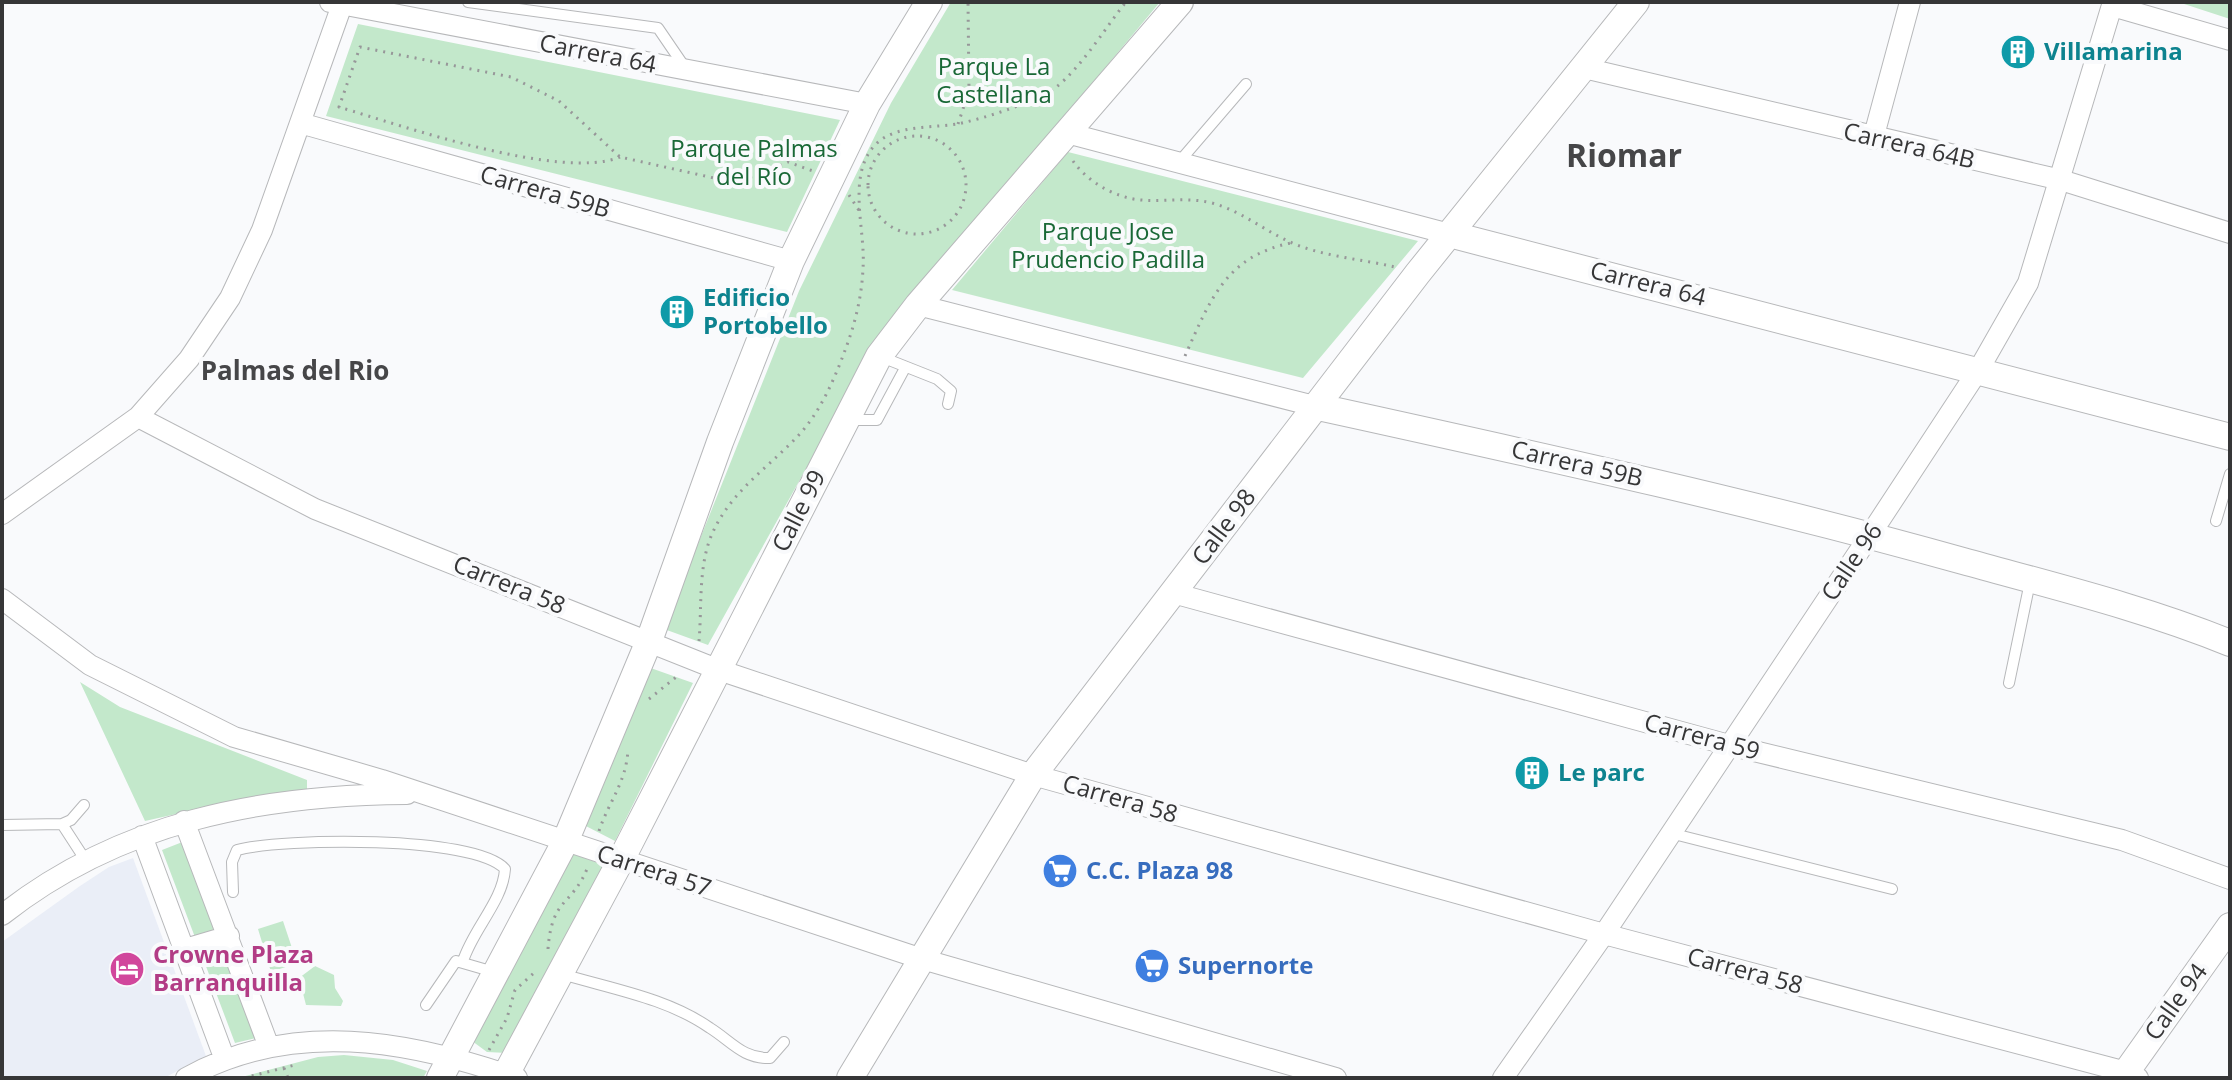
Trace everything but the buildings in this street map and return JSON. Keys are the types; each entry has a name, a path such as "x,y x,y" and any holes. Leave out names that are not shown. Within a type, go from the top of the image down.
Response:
{"street":[{"path":"446,1068 565,842 649,641 715,441 791,261 867,104 929,2"},
{"name":"Calle 99","path":"509,1077 548,966 621,860 707,665 879,356 918,305 1180,2"},
{"name":"Calle 98","path":"850,1078 1033,775 1314,406 1636,2"},
{"path":"1873,139 1910,2"},
{"name":"Carrera 64","path":"338,3 867,104"},
{"path":"2,514 138,417 189,359 230,298 262,230 338,3"},
{"path":"2112,4 2230,40"},
{"name":"Calle 96","path":"1503,1078 1604,934 1870,535 1979,369 2028,283 2112,4"},
{"name":"Carrera 64B","path":"1584,68 1873,139 2061,180 2230,233"},
{"name":"Carrera 59B","path":"300,123 791,261"},
{"name":"Carrera 64","path":"1063,137 1179,162 2230,437"},
{"name":"Carrera 59B","path":"918,305 1314,406 1618,473 1870,535 2176,621 2230,643"},
{"name":"Carrera 58","path":"138,417 315,509 707,665 1033,775 2129,1076"},
{"name":"Carrera 59","path":"1173,593 1729,745 2122,840 2230,879"},
{"name":"Carrera 57","path":"2,599 90,665 234,737 419,794 922,959 1336,1078"},
{"path":"2,915 86,861 184,821 283,799 419,794"},
{"path":"184,821 269,1047"},
{"path":"142,836 225,1060"},
{"name":"Calle 94","path":"2129,1076 2230,926"},
{"path":"185,949 229,936"},
{"path":"186,1078 225,1060 269,1047 345,1039 374,1041 446,1068 509,1077"}],"lane":[{"path":"468,2 658,28 687,71"},
{"path":"1179,162 1246,84"},
{"path":"879,356 937,379 951,394 948,404"},
{"path":"846,420 877,420 905,368"},
{"path":"2216,521 2230,474"},
{"path":"2009,683 2030,580"},
{"path":"2,825 62,824 71,820 84,805"},
{"path":"62,824 86,861"},
{"path":"1670,833 1892,889"},
{"path":"233,892 232,862 237,850 262,843 378,841 472,854 498,861 505,869 504,882 469,940 463,961"},
{"path":"426,1005 456,961 496,973"},
{"path":"548,966 670,1007 709,1027 747,1057 770,1058 784,1042"}],"path":[{"path":"958,124 969,91 968,2"},
{"path":"643,707 707,665 704,567 711,536 728,503 808,425 831,385 857,311 864,267 860,186 864,165 875,145 891,135 930,126 958,124 1043,95 1061,84 1126,2"},
{"path":"620,157 602,164 525,157 339,107 360,47 511,77 559,101 620,157 727,181 757,176 788,162 804,166 830,181 854,200 861,215"},
{"path":"906,137 928,137 947,145 961,161 967,181 964,202 953,220 936,231 916,234 897,230 881,218 870,201 868,181 874,162 887,146 906,137"},
{"path":"1063,137 1079,169 1118,195 1143,201 1189,198 1214,204 1263,225 1291,243 1418,273"},
{"path":"1178,370 1202,318 1228,276 1249,256 1291,243"},
{"path":"487,1052 507,1018 515,990 548,966 554,913 581,880 609,803 626,775 629,741"},
{"path":"244,1078 307,1061"}],"shaded area":[{"path":"133,858 206,1056 164,1078 2,1078 2,942 109,867"}],"green space":[{"name":"Parque La Castellana","path":"951,2 1160,2 877,341 708,645 664,629 799,291 891,103"},
{"path":"2178,2 2230,2 2230,19"},
{"name":"Parque Palmas del Río","path":"358,24 840,120 787,232 326,116"},
{"name":"Parque Jose Prudencio Padilla","path":"1068,152 1418,241 1303,378 952,290"},
{"path":"645,666 693,683 615,841 580,823"},
{"path":"80,682 120,707 307,780 307,792 225,803 145,821"},
{"path":"185,841 256,1038 235,1043 162,850"},
{"path":"573,854 607,866 507,1053 487,1052 472,1041"},
{"path":"283,921 297,963 271,972 258,929"},
{"path":"315,966 334,975 335,988 343,1001 341,1006 306,1005 299,978"},
{"path":"344,1055 393,1060 427,1071 423,1078 238,1078 318,1057"}],"place":[{"name":"Villamarina","path":"2018,52"},
{"name":"Edificio Portobello","path":"677,312"},
{"name":"Le parc","path":"1532,773"},
{"name":"C.C. Plaza 98","path":"1060,871"},
{"name":"Supernorte","path":"1152,966"},
{"name":"Crowne Plaza Barranquilla","path":"127,969"}],"district":[{"name":"Riomar","path":"1624,156"},
{"name":"Palmas del Rio","path":"295,371"}]}
